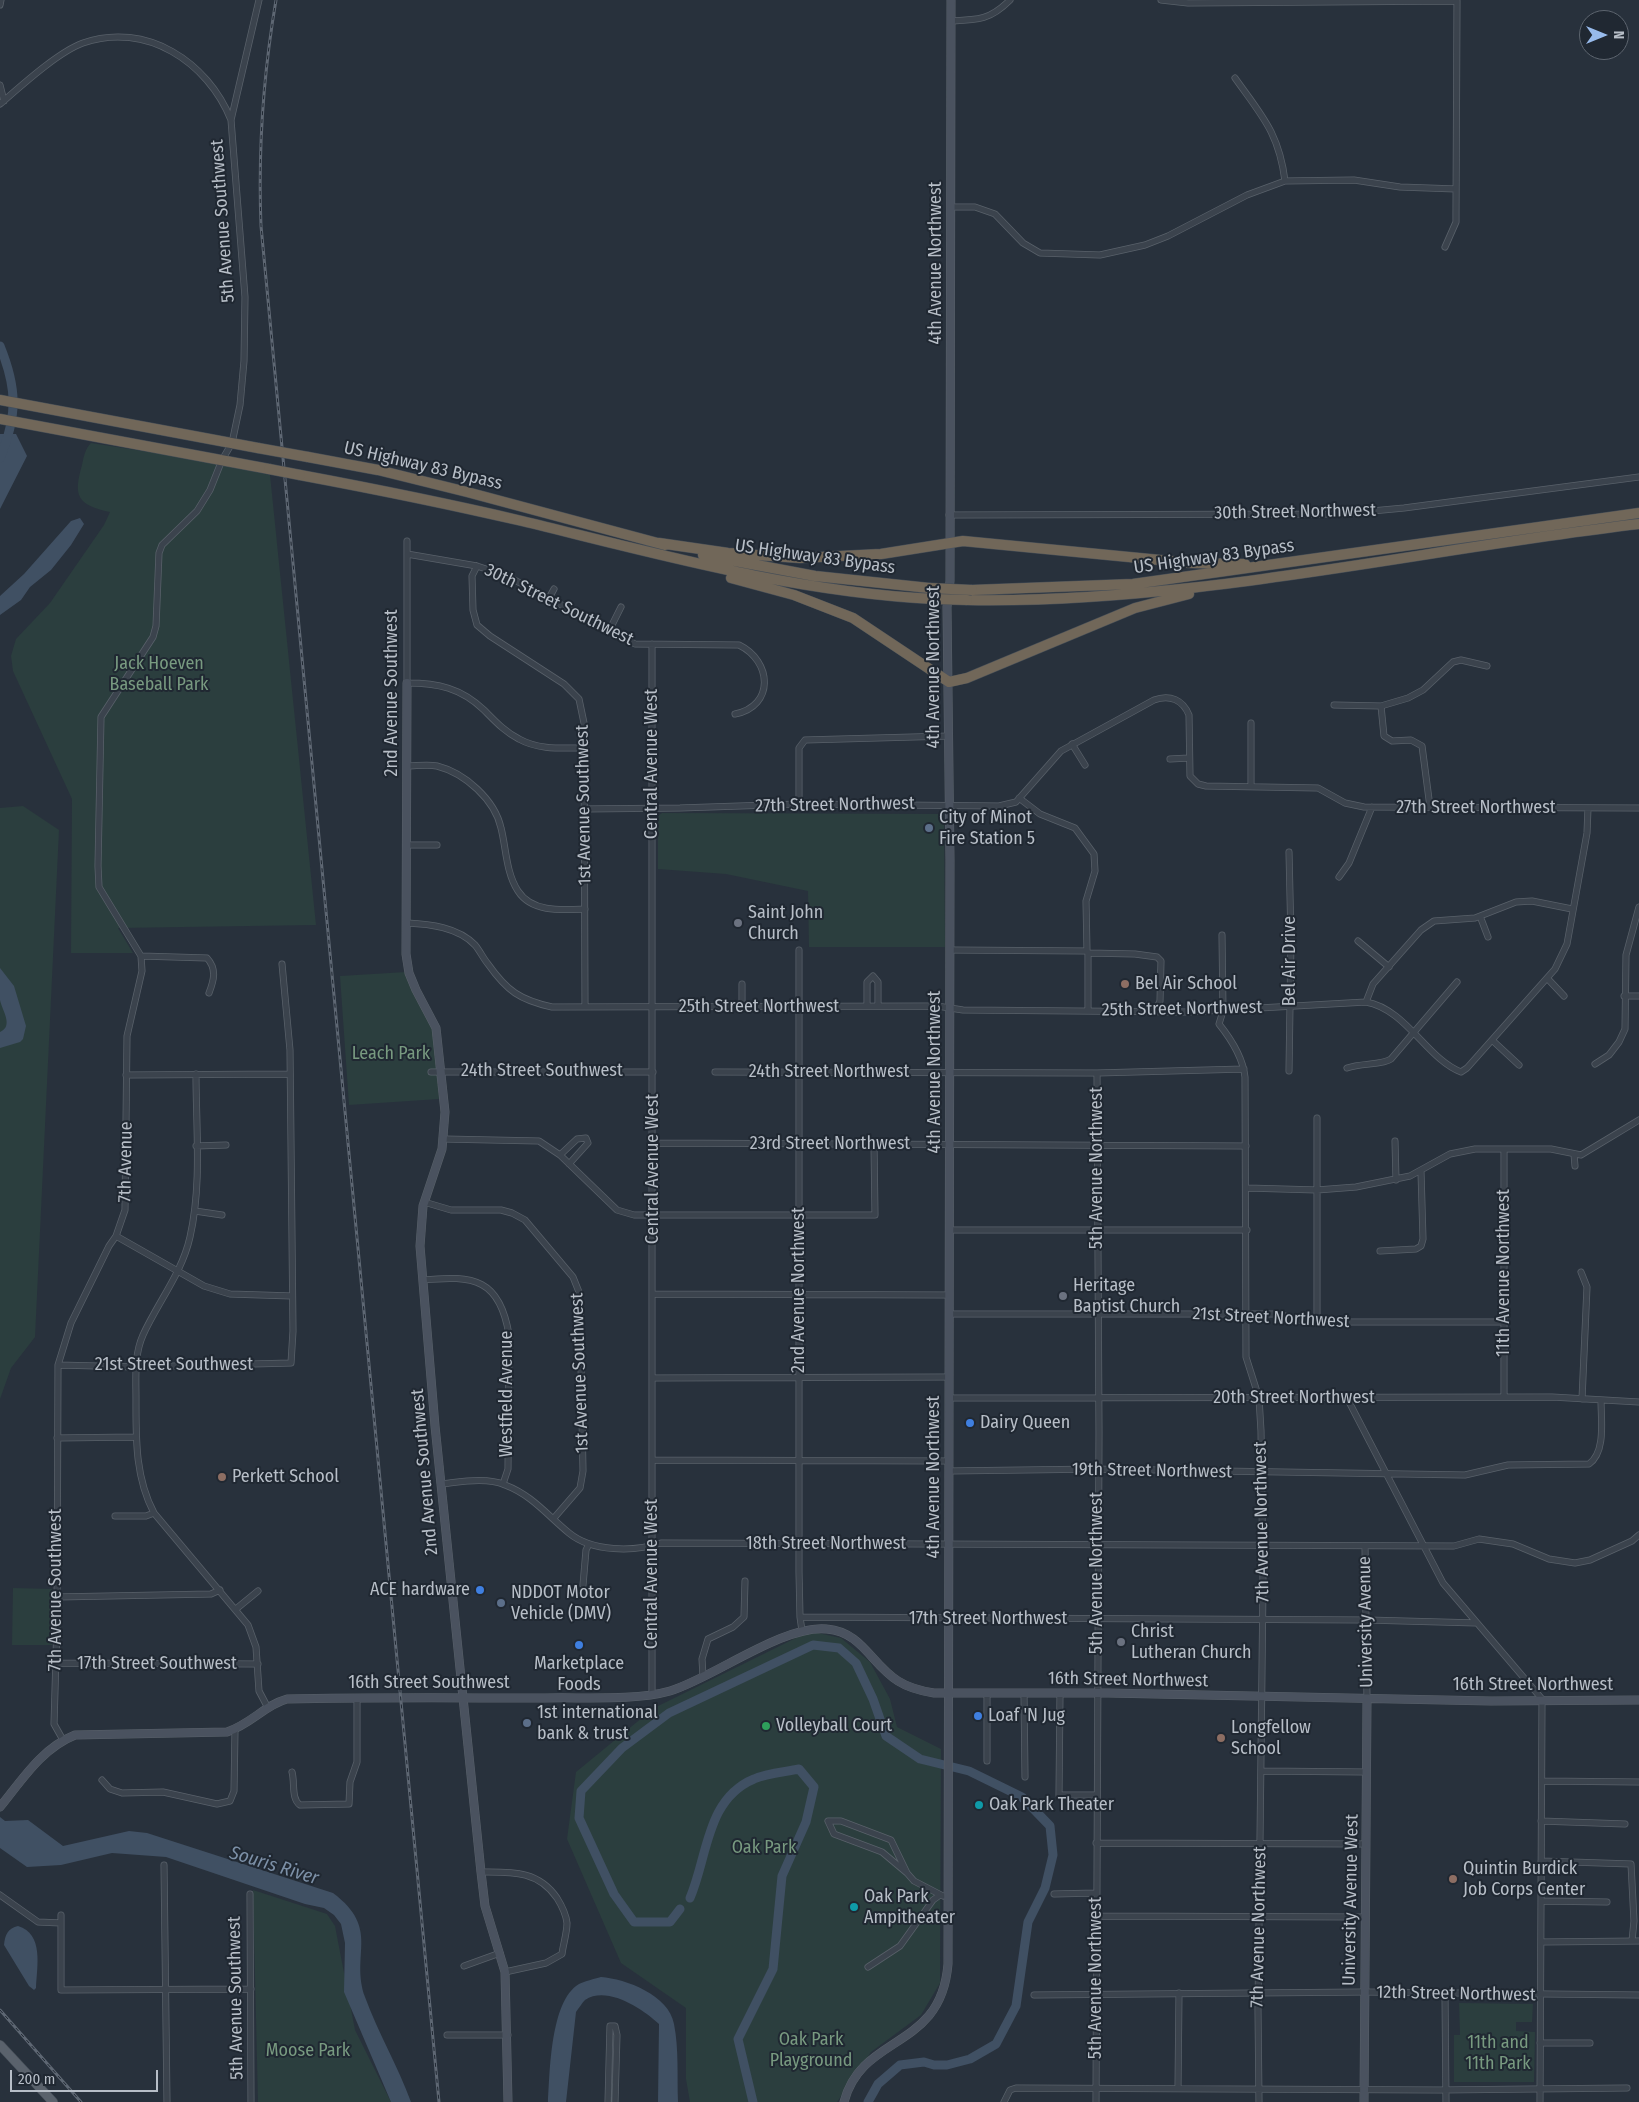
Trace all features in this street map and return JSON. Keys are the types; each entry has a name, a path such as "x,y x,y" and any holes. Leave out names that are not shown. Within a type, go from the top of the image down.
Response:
{"highway":[{"name":"US Highway 83 Bypass","path":"0,400 378,470 726,561 852,581 930,588 972,590 1133,584 1639,513"},
{"name":"US Highway 83 Bypass","path":"0,419 269,469 478,511 701,566 851,592 934,599 1018,601 1136,594 1639,524"},
{"path":"659,543 728,553 800,558 881,554 949,542 995,544 1218,564 1297,562"},
{"path":"701,566 710,572 794,595 853,618 949,682 967,678 1140,606 1184,595 1261,582 1283,575"}],"main road":[{"path":"0,2045 53,2102"}],"street":[{"path":"0,5 1,0"},
{"name":"5th Avenue Southwest","path":"232,443 242,385 245,297 232,120 259,0"},
{"name":"4th Avenue Northwest","path":"844,2102 849,2088 862,2069 883,2050 918,2028 939,2002 947,1976 950,1774 948,1461 950,1230 949,514 951,0"},
{"path":"951,21 974,20 991,16 1010,0"},
{"path":"1161,0 1188,3 1457,1 1456,222 1445,247"},
{"path":"2,102 69,50 97,39 127,38 160,45 191,64 212,84 225,104 232,120"},
{"path":"1235,78 1267,122 1282,155 1285,181"},
{"path":"0,85 2,102"},
{"path":"951,207 975,207 995,214 1023,243 1040,253 1100,255 1145,245 1168,236 1247,195 1285,181 1354,180 1400,187 1456,189"},
{"path":"210,993 214,978 212,962 208,958 141,956 100,887 98,866 101,718 149,647 153,637 156,626 157,563 162,545 203,503 222,460 232,443"},
{"name":"30th Street Northwest","path":"949,514 1340,514 1404,508 1639,477"},
{"name":"2nd Avenue Southwest","path":"407,541 406,954 409,973 436,1028 445,1112 444,1139 427,1186 420,1224 423,1280 462,1698 485,1906 505,1972 508,2035 508,2102"},
{"name":"30th Street Southwest","path":"407,554 477,566 507,576 548,600 635,644 730,643 749,650 762,668 765,679 763,690 751,708 735,714"},
{"name":"1st Avenue Southwest","path":"477,566 472,576 473,610 477,625 490,636 564,684 579,699 584,723 585,1007"},
{"path":"548,600 554,589"},
{"path":"609,631 621,607"},
{"name":"Central Avenue West","path":"652,644 652,1694"},
{"path":"1334,705 1381,706 1408,698 1423,690 1453,662 1462,660 1487,666"},
{"path":"407,683 442,685 466,695 502,728 520,740 536,746 583,748"},
{"name":"27th Street Northwest","path":"584,808 799,804 950,804 998,806 1016,802 1061,751 1159,698 1167,697 1179,700 1186,707 1189,715 1189,758"},
{"path":"1381,706 1384,736 1392,741 1410,740 1422,746 1430,807"},
{"path":"1170,759 1189,758 1190,776 1198,784 1251,786 1251,723"},
{"path":"799,804 799,748 802,742 811,739 949,736"},
{"path":"1072,744 1084,765"},
{"path":"406,766 437,766 450,771 468,783 486,799 501,826 514,883 518,891 525,898 542,908 558,911 585,909"},
{"name":"27th Street Northwest","path":"1251,786 1318,788 1354,806 1372,808 1639,808"},
{"path":"1019,798 1040,814 1075,828 1094,854 1095,871 1086,901 1088,1010"},
{"path":"1338,876 1349,863 1372,808"},
{"path":"1519,1065 1492,1040 1547,978 1562,957 1587,833 1588,808"},
{"path":"406,845 437,845"},
{"name":"Bel Air Drive","path":"1289,852 1291,939 1289,1071"},
{"path":"1366,1002 1373,984 1420,930 1434,921 1480,916 1516,902 1532,902 1572,909"},
{"path":"1595,1064 1609,1055 1619,1042 1625,1029 1626,955 1639,907"},
{"path":"1480,916 1488,937"},
{"name":"25th Street Northwest","path":"407,923 428,924 467,939 475,945 504,986 518,997 552,1007 878,1006 1155,1012 1223,1011 1290,1005 1366,1002 1386,1010 1415,1032 1453,1069 1461,1072 1467,1068 1492,1040"},
{"name":"7th Avenue Northwest","path":"1222,935 1223,1011 1219,1024 1232,1042 1244,1069 1247,1230 1246,1357 1259,1398 1262,1545 1258,1993 1259,2102"},
{"path":"1358,941 1388,967"},
{"name":"2nd Avenue Northwest","path":"799,950 800,1617 802,1631"},
{"path":"950,950 1088,952 1157,957 1161,962 1160,1001 1155,1012"},
{"name":"7th Avenue","path":"58,1365 71,1324 109,1246 116,1236 126,1210 127,1036 142,971 141,956"},
{"path":"116,1236 204,1286 230,1294 292,1296 290,1050 282,964"},
{"path":"866,1006 867,982 873,976 878,982 878,1006"},
{"path":"1547,978 1564,996"},
{"path":"1347,1068 1358,1064 1387,1062 1457,982"},
{"path":"742,984 742,1007"},
{"path":"1624,996 1639,996"},
{"name":"24th Street Northwest","path":"715,1072 1097,1073 1244,1069"},
{"name":"24th Street Southwest","path":"431,1072 653,1072"},
{"name":"5th Avenue Northwest","path":"1096,2102 1096,1618 1099,1398 1097,1073"},
{"path":"0,1807 28,1772 63,1740 75,1735 95,1733 217,1733 235,1730 250,1722 268,1708 259,1691 256,1648 248,1625 220,1590 165,1529 154,1513 140,1477 136,1437 136,1366 142,1337 184,1259 196,1211 196,1074"},
{"path":"126,1075 290,1074"},
{"path":"1317,1118 1317,1322"},
{"path":"1246,1188 1317,1190 1356,1187 1396,1180 1421,1172 1450,1154 1466,1150 1551,1149 1581,1156 1639,1120"},
{"path":"560,1155 576,1139 586,1138 588,1143 585,1148 569,1164"},
{"path":"444,1139 539,1142 560,1155 617,1210 634,1215 875,1216 874,1144"},
{"path":"1395,1141 1396,1180"},
{"name":"23rd Street Northwest","path":"653,1143 1246,1146"},
{"path":"196,1146 226,1145"},
{"name":"11th Avenue Northwest","path":"1504,1149 1504,1397"},
{"path":"1574,1154 1574,1166"},
{"path":"1380,1252 1416,1249 1421,1246 1423,1239 1421,1172"},
{"name":"1st Avenue Southwest","path":"424,1202 451,1210 500,1210 512,1213 525,1220 574,1277 579,1292 580,1313 583,1471 580,1488 554,1518"},
{"path":"196,1211 222,1215"},
{"path":"950,1230 1247,1230"},
{"path":"1581,1272 1587,1287 1582,1398"},
{"name":"Westfield Avenue","path":"423,1280 472,1279 497,1297 506,1313 509,1335 508,1469 503,1484"},
{"path":"653,1294 949,1295"},
{"name":"21st Street Southwest","path":"58,1365 136,1366 290,1363 292,1358 292,1296"},
{"name":"21st Street Northwest","path":"949,1314 1276,1314 1317,1322 1504,1322"},
{"name":"7th Avenue Southwest","path":"58,1365 54,1724 63,1740"},
{"path":"652,1378 949,1378"},
{"name":"20th Street Northwest","path":"949,1398 1504,1397 1582,1398 1639,1402"},
{"path":"1347,1398 1443,1583 1542,1699 1540,2102"},
{"name":"19th Street Northwest","path":"949,1471 1098,1469 1465,1475 1508,1465 1589,1464 1597,1459 1600,1448 1601,1400"},
{"path":"57,1438 136,1437"},
{"path":"652,1460 948,1461"},
{"path":"441,1484 474,1480 503,1484 520,1491 554,1518 569,1533 589,1544 586,1550 582,1585"},
{"path":"115,1516 146,1516 154,1513"},
{"name":"18th Street Northwest","path":"589,1544 613,1548 651,1546 661,1543 1454,1546 1479,1539 1513,1544 1549,1559 1575,1563 1590,1560 1632,1541 1639,1535"},
{"name":"University Avenue","path":"1365,1546 1367,1699"},
{"path":"703,1676 702,1659 708,1639 733,1627 744,1617 745,1581"},
{"path":"56,1597 211,1594 220,1590"},
{"path":"236,1609 258,1591"},
{"name":"17th Street Northwest","path":"800,1617 1262,1619 1477,1623"},
{"name":"16th Street Northwest","path":"652,1694 678,1688 802,1631 827,1629 850,1635 898,1681 921,1691 950,1694 1097,1693 1367,1699 1639,1700"},
{"name":"17th Street Southwest","path":"56,1663 258,1664"},
{"path":"987,1693 987,1761"},
{"path":"1060,1693 1059,1795 1096,1795"},
{"name":"16th Street Southwest","path":"268,1708 288,1699 652,1694"},
{"path":"1024,1694 1025,1777"},
{"path":"292,1772 296,1803 300,1805 349,1804 350,1782 357,1762 357,1698"},
{"name":"University Avenue West","path":"1364,2102 1367,1699"},
{"path":"102,1780 110,1789 122,1793 163,1792 216,1804 230,1801 234,1791 235,1730"},
{"path":"1261,1771 1366,1772"},
{"path":"1542,1782 1639,1782"},
{"path":"1541,1820 1625,1824"},
{"path":"908,1873 882,1852 834,1834 828,1821 841,1821 891,1840 914,1881 949,1898"},
{"path":"1096,1843 1366,1844"},
{"path":"1541,1861 1631,1864 1636,1941 1541,1942"},
{"path":"164,1865 167,2102"},
{"path":"481,1872 530,1875 540,1880 554,1893 563,1907 567,1924 562,1954 546,1963 505,1972"},
{"path":"1054,1894 1096,1893"},
{"name":"5th Avenue Southwest","path":"250,1894 252,2102"},
{"path":"0,1895 38,1922 61,1923"},
{"path":"868,1967 900,1946 933,1900 940,1895"},
{"path":"1541,1901 1608,1902"},
{"path":"61,1915 61,1990 251,1989"},
{"path":"1096,1916 1365,1917"},
{"path":"464,1966 500,1953"},
{"name":"12th Street Northwest","path":"1034,1995 1364,1992 1445,1995 1639,1995"},
{"path":"1178,2088 1179,1993"},
{"path":"1445,1995 1446,2102"},
{"path":"608,2102 610,2026 615,2026 616,2035 616,2102"},
{"path":"448,2035 508,2035"},
{"path":"1540,2043 1590,2043"},
{"path":"1004,2102 1010,2090 1016,2088 1627,2088"}],"green space":[{"name":"Jack Hoeven Baseball Park","path":"91,443 214,462 270,475 316,925 118,928 133,953 71,953 72,799 13,671 11,656 16,639 50,603 104,525 110,512 90,506 80,498 78,492 79,476 84,456"},
{"path":"23,806 59,830 35,1337 11,1368 0,1399 0,808"},
{"path":"662,813 944,814 945,947 809,947 808,891 726,874 658,869 658,816"},
{"name":"Leach Park","path":"406,972 434,1029 439,1099 349,1105 340,976"},
{"path":"13,1588 52,1589 52,1645 12,1645"},
{"name":"Oak Park","path":"818,1633 841,1638 870,1662 890,1699 897,1727 941,1749 940,1983 921,2015 871,2052 837,2102 690,2102 686,2079 686,2008 621,1963 567,1839 576,1772 654,1708 804,1634"},
{"name":"Moose Park","path":"253,1890 327,1914 335,1926 355,2030 391,2102 258,2102"},
{"name":"11th and 11th Park","path":"1459,2003 1533,2004 1532,2022 1516,2022 1516,2031 1535,2032 1534,2082 1454,2082 1454,2035 1460,2035"}],"water":[{"path":"0,434 16,434 27,456 0,509"},
{"path":"80,518 84,524 71,545 51,570 30,587 21,600 0,615 0,596 24,574 71,521"},
{"path":"0,968 14,986 26,1026 23,1039 20,1042 0,1048 0,1032 4,1029 7,1022 0,1000"},
{"path":"0,1817 5,1821 28,1820 63,1846 129,1831 147,1833 333,1893 348,1906 356,1918 360,1930 361,1982 365,1997 411,2102 391,2102 344,1992 345,1943 341,1924 334,1915 324,1908 305,1904 166,1857 112,1853 61,1865 27,1867 0,1848"},
{"path":"18,1926 32,1936 35,1943 38,1961 36,1988 34,1990 29,1986 4,1945 8,1932"},
{"path":"601,1977 622,1981 645,1990 664,2005 670,2014 674,2024 677,2043 678,2102 658,2102 659,2024 634,2006 614,1997 604,1995 594,1996 585,2000 576,2012 566,2102 548,2102 553,2039 562,2006 569,1993 579,1984"}],"waterway":[{"name":"Souris River","path":"0,346 10,375 13,402 10,428 0,458"},
{"path":"680,1909 670,1922 634,1922 614,1894 579,1818 581,1791 622,1748 669,1713 813,1645 839,1648 856,1663 873,1699 886,1736 920,1759 969,1771 1022,1797 1050,1826 1053,1855 1045,1888 1028,1922 1016,2006 996,2044 970,2059 947,2065 934,2065 924,2062 900,2065 878,2084 868,2102"},
{"path":"690,1898 711,1830 717,1814 726,1800 738,1788 754,1779 799,1769 814,1787 806,1822 782,1876 773,1969 738,2039 753,2102"}],"railway":[{"path":"276,0 262,113 260,169 261,226 439,2102"},
{"path":"0,2010 81,2102"}],"place":[{"name":"City of Minot Fire Station 5","path":"929,828"},
{"name":"Saint John Church","path":"738,923"},
{"name":"Bel Air School","path":"1125,984"},
{"name":"Heritage Baptist Church","path":"1063,1296"},
{"name":"Dairy Queen","path":"970,1423"},
{"name":"Perkett School","path":"222,1477"},
{"name":"ACE hardware","path":"480,1590"},
{"name":"NDDOT Motor Vehicle (DMV)","path":"501,1603"},
{"name":"Christ Lutheran Church","path":"1121,1642"},
{"name":"Marketplace Foods","path":"579,1645"},
{"name":"Loaf 'N Jug","path":"978,1716"},
{"name":"1st international bank & trust","path":"527,1723"},
{"name":"Volleyball Court","path":"766,1726"},
{"name":"Longfellow School","path":"1221,1738"},
{"name":"Oak Park Theater","path":"979,1805"},
{"name":"Quintin Burdick Job Corps Center","path":"1453,1879"},
{"name":"Oak Park Ampitheater","path":"854,1907"}],"park label":[{"name":"Oak Park Playground","path":"811,2050"}]}
